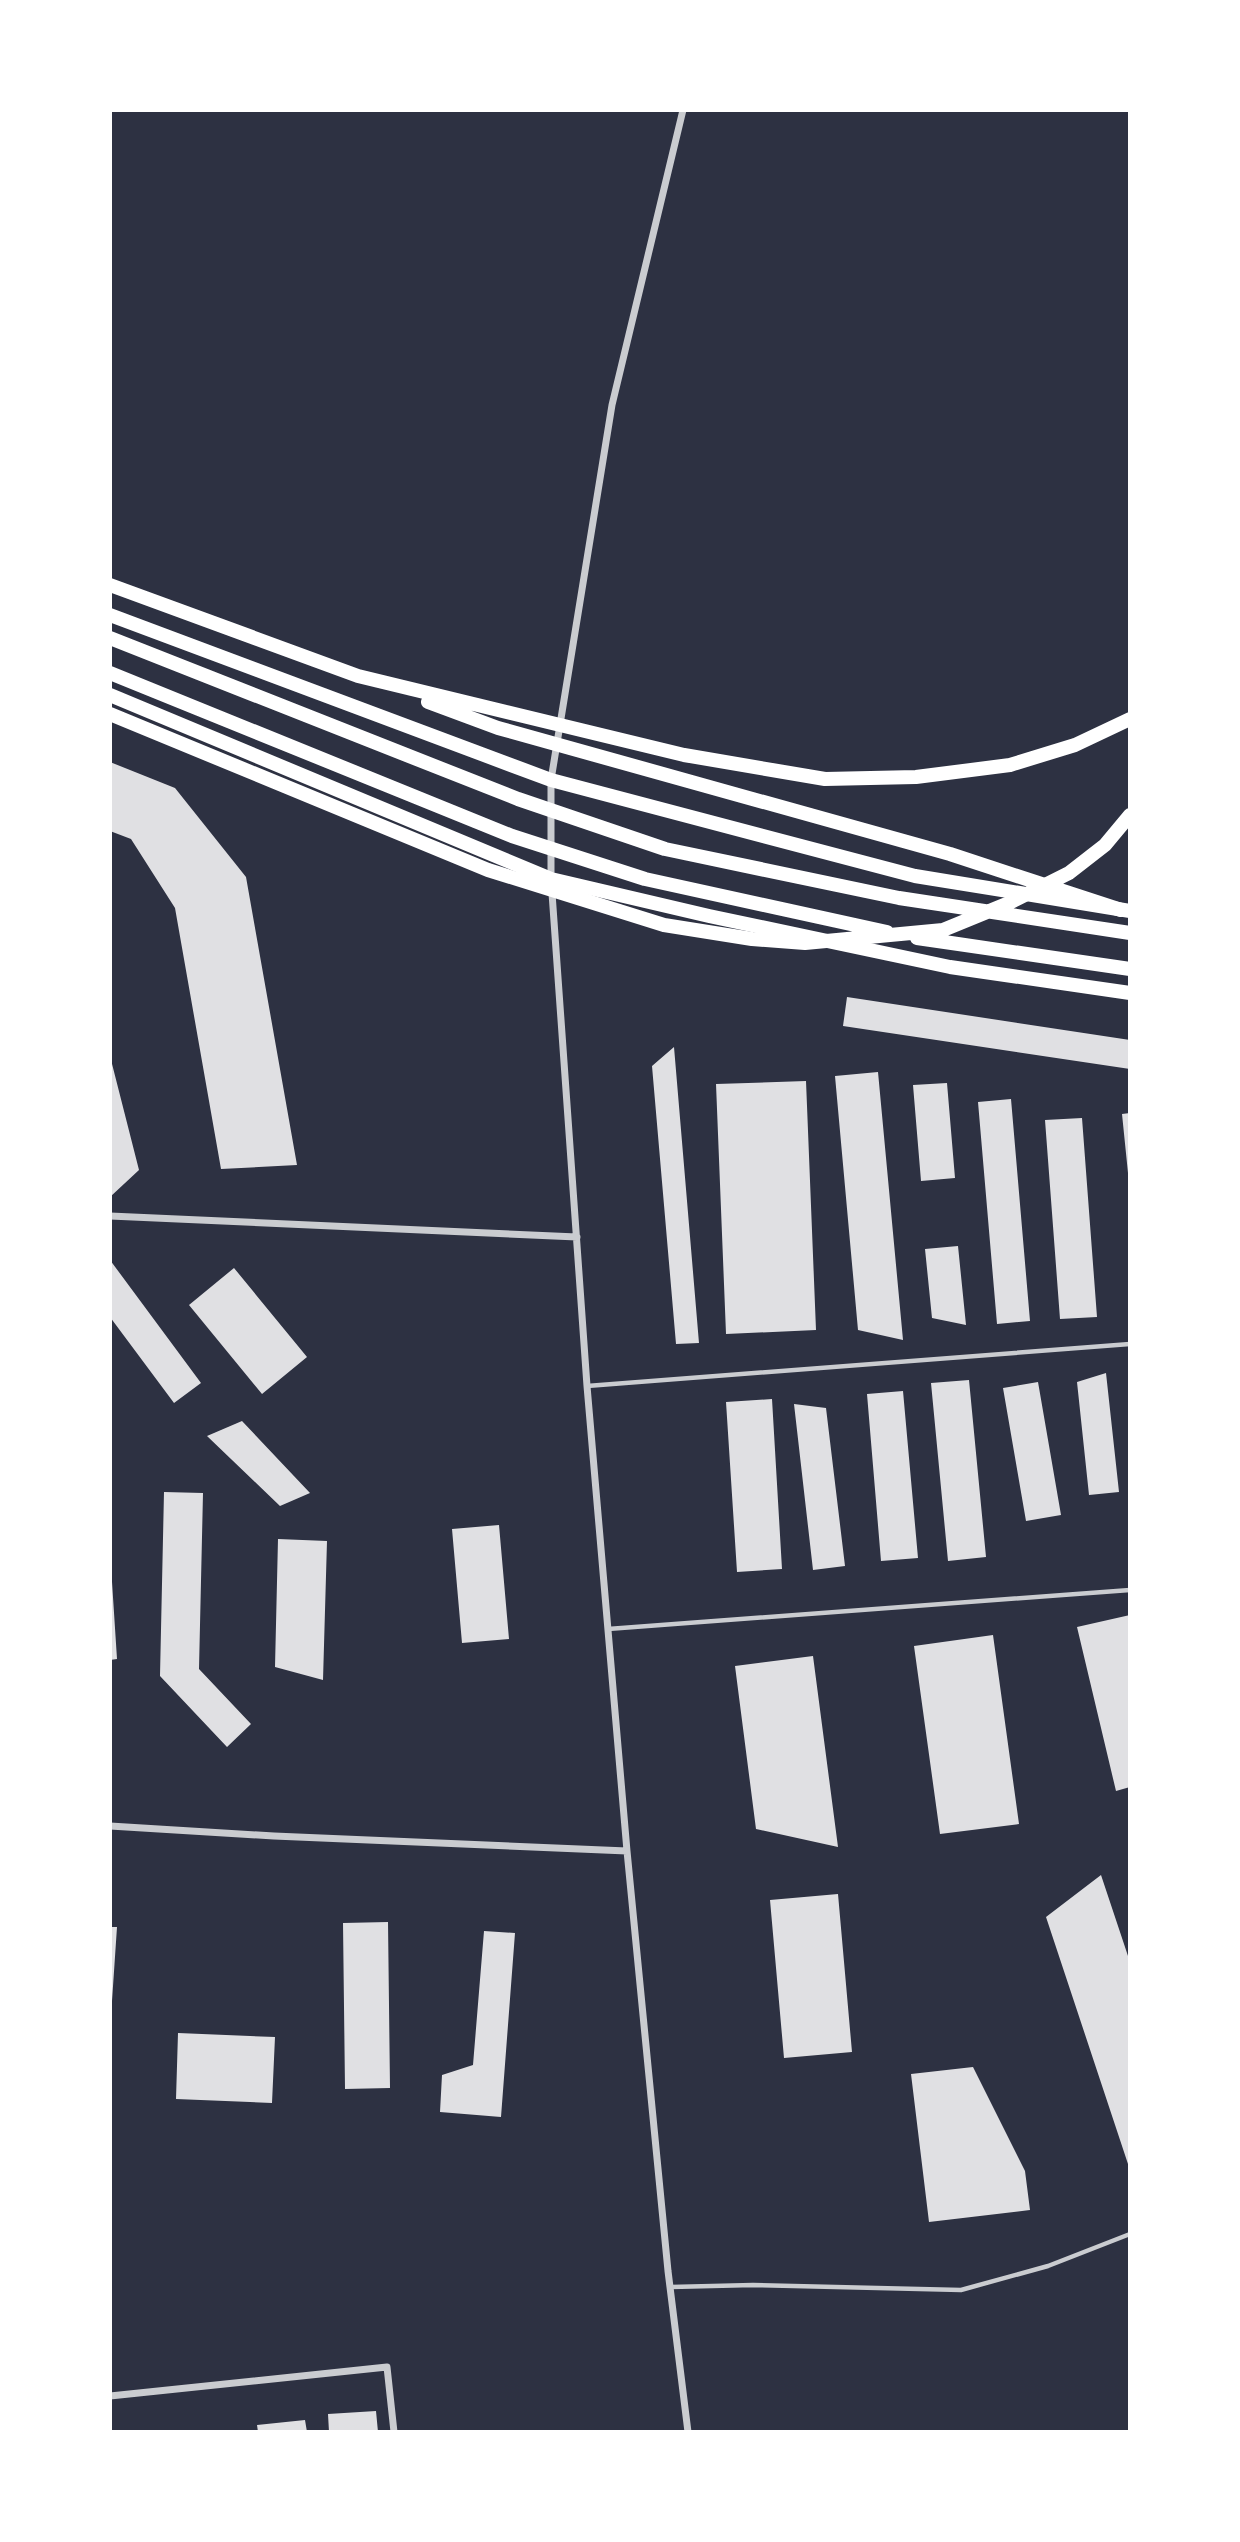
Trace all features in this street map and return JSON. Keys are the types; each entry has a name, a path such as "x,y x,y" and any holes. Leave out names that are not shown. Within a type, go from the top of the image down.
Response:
{"main road":[{"path":"110,585 498,729 950,854 1125,910"},
{"path":"110,615 551,780 915,876 1125,910"},
{"path":"110,638 518,799 665,849 899,898 1103,930 1130,931"},
{"path":"110,673 512,836 645,879 835,923 985,950 1130,969"},
{"path":"358,676 684,755 825,779 916,777 1010,765 1075,745 1130,719"},
{"path":"110,695 551,879 709,916 950,967 1130,993"},
{"path":"110,714 488,870 664,925 752,939 805,943 943,930 1009,904 1069,873 1105,845 1130,815"}],"street":[{"path":"683,110 612,405 551,780 551,879 587,1385 627,1851 670,2287 688,2432"},
{"path":"110,1216 577,1237"},
{"path":"110,1826 627,1851"},
{"path":"110,2396 387,2367 394,2432"}],"lane":[{"path":"587,1385 1130,1344"},
{"path":"608,1629 1130,1590"},
{"path":"670,2287 753,2285 961,2290 1048,2266 1130,2234"}],"building":[{"path":"110,762 175,788 246,877 297,1165 221,1169 175,908 131,839 110,831"},
{"path":"847,997 1130,1040 1130,1069 843,1026"},
{"path":"674,1047 699,1343 676,1344 652,1066"},
{"path":"110,1056 139,1170 110,1197"},
{"path":"878,1072 903,1340 858,1330 835,1076"},
{"path":"806,1081 816,1330 726,1334 716,1084"},
{"path":"947,1083 955,1178 921,1181 913,1085"},
{"path":"1011,1099 1030,1321 997,1324 978,1102"},
{"path":"1130,1113 1130,1173 1128,1173 1122,1114"},
{"path":"1082,1118 1097,1317 1060,1319 1045,1120"},
{"path":"958,1246 966,1325 932,1318 925,1249"},
{"path":"110,1260 201,1383 174,1403 110,1317"},
{"path":"234,1268 307,1357 262,1394 189,1305"},
{"path":"1106,1373 1119,1492 1089,1495 1077,1382"},
{"path":"969,1380 986,1557 948,1561 931,1383"},
{"path":"1038,1382 1061,1515 1026,1521 1003,1388"},
{"path":"903,1391 918,1558 881,1561 867,1394"},
{"path":"772,1399 782,1569 737,1572 726,1402"},
{"path":"794,1404 826,1408 845,1566 813,1570"},
{"path":"242,1421 310,1493 280,1506 207,1436"},
{"path":"164,1492 203,1493 199,1669 251,1724 227,1747 160,1676"},
{"path":"499,1525 509,1639 462,1643 452,1529"},
{"path":"278,1539 327,1541 323,1680 275,1667"},
{"path":"110,1551 117,1659 110,1660"},
{"path":"1130,1615 1130,1787 1116,1791 1077,1627"},
{"path":"993,1635 1019,1824 940,1834 914,1646"},
{"path":"813,1656 838,1847 756,1829 735,1666"},
{"path":"1101,1875 1130,1962 1129,2167 1046,1917"},
{"path":"838,1894 852,2052 784,2058 770,1900"},
{"path":"388,1922 390,2088 345,2089 343,1923"},
{"path":"110,1927 117,1927 112,2001 110,2001"},
{"path":"484,1931 515,1933 501,2117 440,2112 442,2075 473,2065"},
{"path":"178,2033 275,2037 272,2103 176,2099"},
{"path":"973,2067 1025,2171 1030,2210 929,2222 911,2074"},
{"path":"376,2411 378,2432 329,2432 328,2414"},
{"path":"305,2420 307,2432 258,2432 257,2425"}]}
